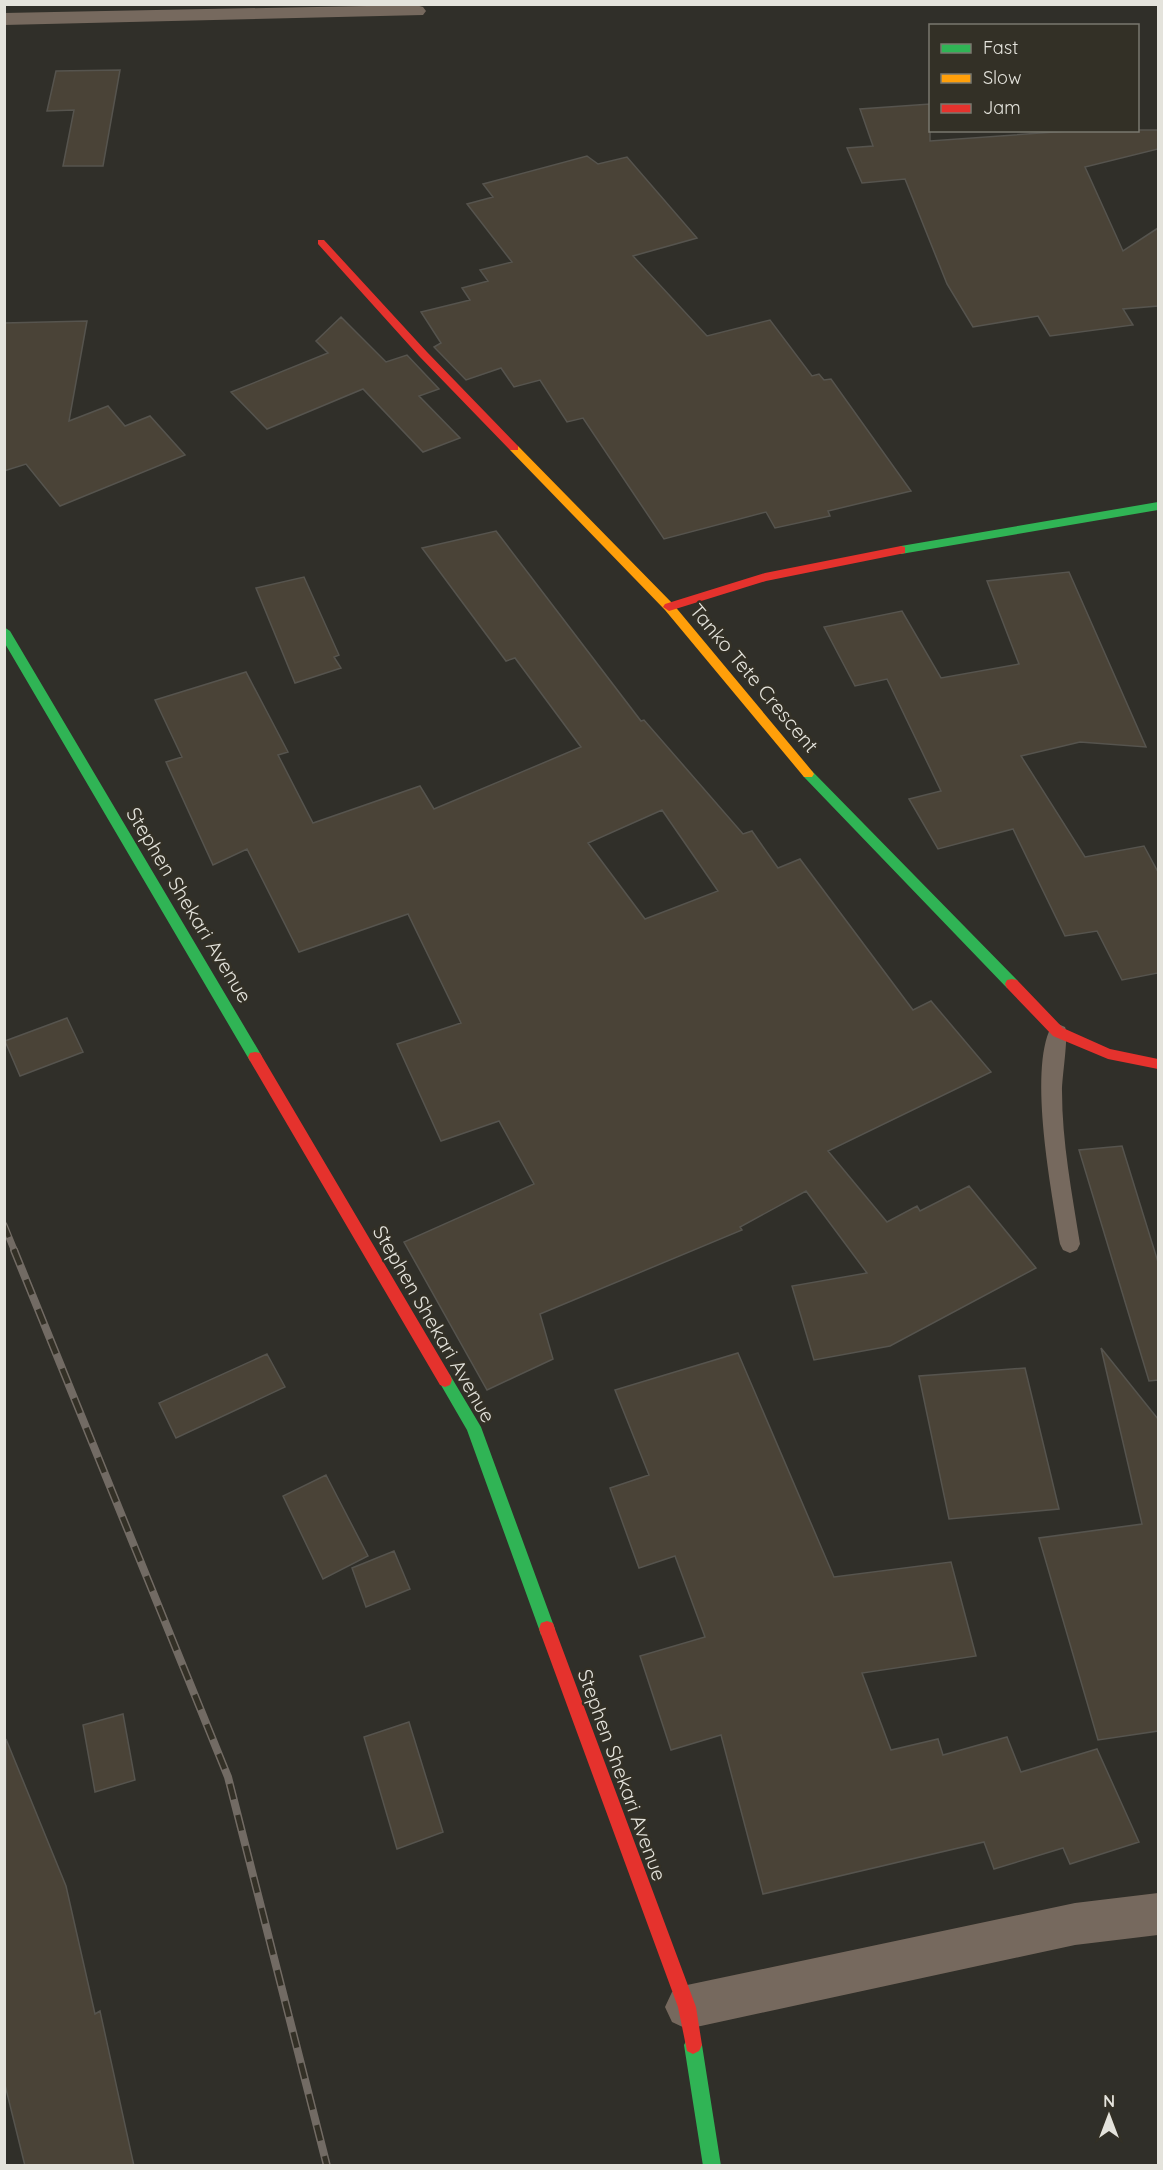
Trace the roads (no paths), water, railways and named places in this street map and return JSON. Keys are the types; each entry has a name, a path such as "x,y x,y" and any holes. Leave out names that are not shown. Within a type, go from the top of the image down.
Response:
{"street":[{"path":"4,19 416,11"},
{"path":"321,242 423,354 669,607"},
{"name":"Tanko Tete Crescent","path":"1158,506 831,563 765,577 669,607 807,772 1058,1032 1108,1054 1158,1064"},
{"name":"Stephen Shekari Avenue","path":"4,631 473,1427 687,2007 712,2166"},
{"path":"687,2007 1075,1924 1158,1914"}],"lane":[{"path":"1058,1032 1052,1072 1053,1103 1056,1152 1070,1244"}],"railway":[{"path":"4,1225 15,1252"},
{"path":"14,1250 228,1777 327,2166"}]}
